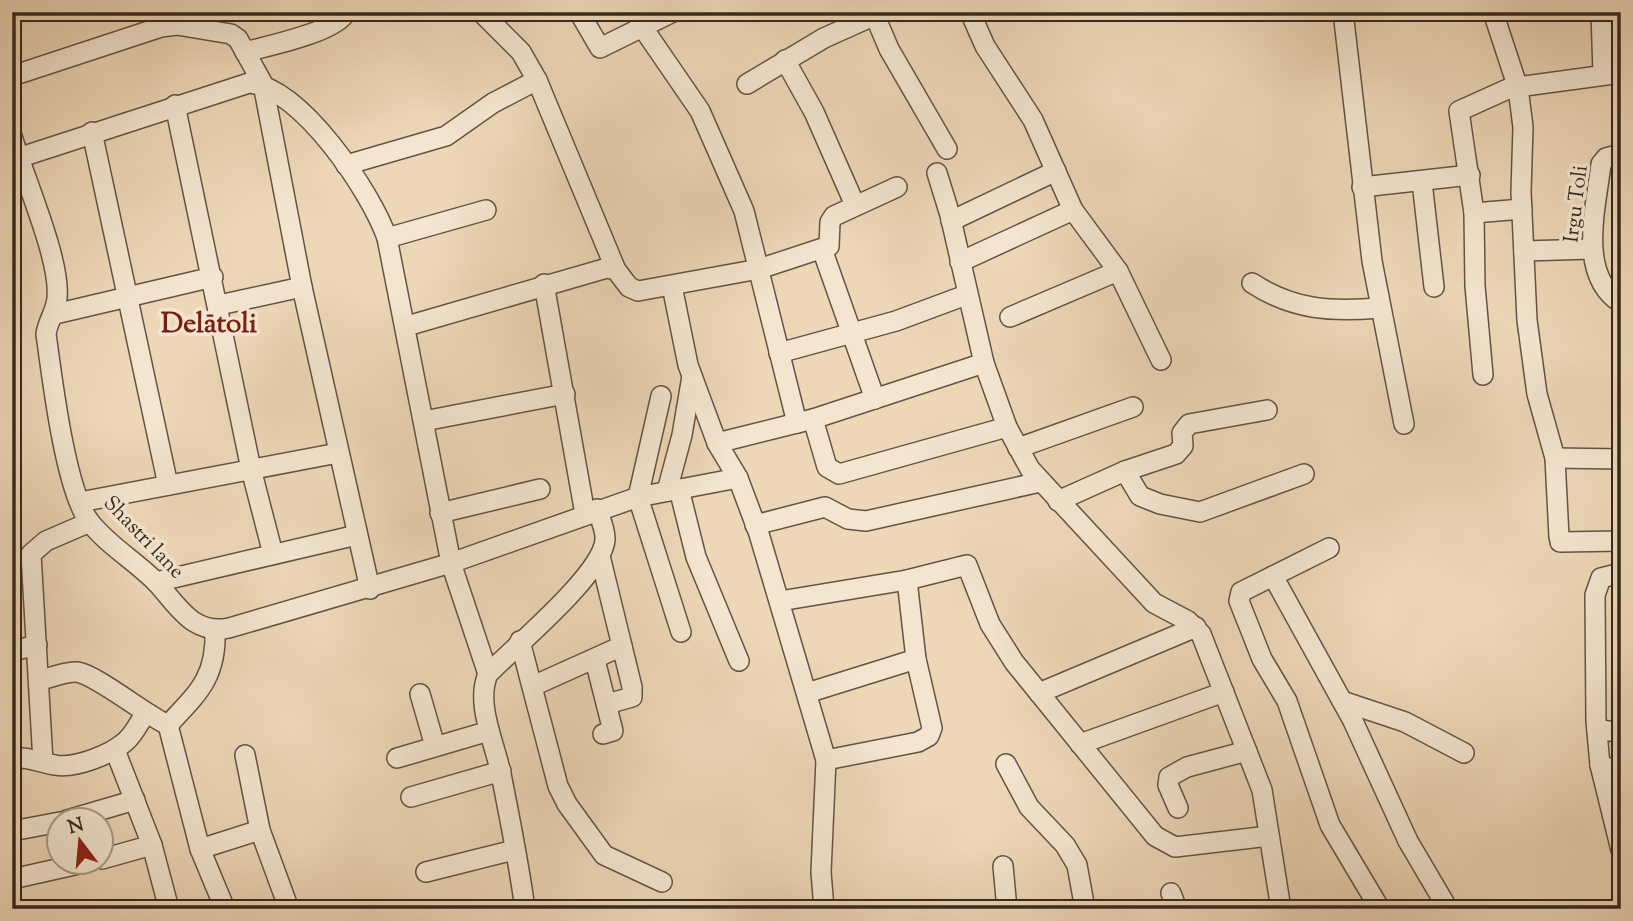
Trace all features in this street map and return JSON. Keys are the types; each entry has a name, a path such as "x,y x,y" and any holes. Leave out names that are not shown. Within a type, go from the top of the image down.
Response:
{"street":[{"path":"245,52 325,28 343,18 346,12"},
{"path":"481,12 521,52 537,80 616,270 629,287 638,291 759,269 822,249 829,246 830,222 834,216 897,187"},
{"path":"579,12 600,48 673,12"},
{"path":"970,12 985,46 1033,120 1073,210 1118,271 1161,360"},
{"path":"1343,12 1356,98 1362,187 1379,308 1404,424"},
{"path":"1493,12 1518,88 1523,127 1522,209 1527,320 1536,394 1555,458 1560,539 1621,541"},
{"path":"1483,375 1475,286 1474,213 1459,111 1510,88 1612,73 1601,12"},
{"path":"747,83 785,60 878,14 896,61 947,149"},
{"path":"12,76 156,19 231,34 245,52 263,84 302,287 370,589"},
{"path":"643,28 700,111 744,211 779,353 805,421 827,467 839,474 1007,426"},
{"path":"785,60 814,112 855,205"},
{"path":"346,165 446,136 493,103 537,80"},
{"path":"18,158 249,83 263,84 295,107 330,142 377,211 387,238 407,326 451,563 488,674"},
{"path":"175,105 213,276 251,469 273,554"},
{"path":"92,132 168,485"},
{"name":"Shastri lane","path":"12,136 56,274 55,314 48,322 46,334 57,412 80,502 90,522 156,582 199,627 215,631"},
{"name":"Irgu Toli","path":"1621,154 1606,158 1601,164 1592,249 1602,289 1621,303"},
{"path":"951,221 1056,171"},
{"path":"937,173 984,363 1018,448 1040,482 1154,603 1196,627 1201,634 1262,790 1281,909"},
{"path":"1362,187 1469,175"},
{"path":"1422,182 1434,287"},
{"path":"1474,213 1522,209"},
{"path":"387,238 486,210"},
{"path":"960,262 1073,210"},
{"path":"822,249 875,399"},
{"path":"1524,251 1592,249"},
{"path":"407,326 544,284 607,268 616,270"},
{"path":"1010,317 1118,271"},
{"path":"55,314 213,276"},
{"path":"1252,283 1269,295 1311,309 1329,311 1379,308"},
{"path":"525,909 501,771 489,731 484,684 488,674 520,641 554,612 600,556 605,541 591,512 544,284"},
{"path":"672,286 682,344 692,375 717,443 738,478 755,524 826,760 821,872 824,909"},
{"path":"219,305 302,287"},
{"path":"779,353 851,335 967,295"},
{"path":"717,443 805,421 984,363"},
{"path":"692,375 673,490 695,557 739,661"},
{"path":"424,421 565,394"},
{"path":"662,396 638,497 681,632"},
{"path":"1018,448 1133,407"},
{"path":"1058,501 1181,450 1182,433 1189,424 1267,410"},
{"path":"80,502 338,453"},
{"path":"1555,458 1621,459"},
{"path":"1125,471 1140,496 1170,507 1200,512 1304,474"},
{"path":"168,725 207,679 216,650 215,631 370,589 638,497 738,478"},
{"path":"755,524 825,508 848,519 866,521 1040,482"},
{"path":"440,513 540,489"},
{"path":"43,762 30,563 40,546 90,522"},
{"path":"156,582 357,536"},
{"path":"1329,548 1241,593 1241,609 1262,659 1287,701 1329,825 1380,909"},
{"path":"600,556 632,698 607,704"},
{"path":"780,601 907,580 967,565 990,624 1038,693 1163,843 1175,847 1269,836"},
{"path":"12,577 32,572"},
{"path":"1621,573 1606,575 1597,584 1596,725 1600,765 1621,850"},
{"path":"1273,576 1342,701 1408,841 1448,909"},
{"path":"826,760 918,743 929,736 932,728 916,659 907,580"},
{"path":"1038,693 1196,627"},
{"path":"520,641 558,786 567,804 610,860 662,881"},
{"path":"12,651 37,645"},
{"path":"533,686 622,646"},
{"path":"807,693 916,659"},
{"path":"594,660 614,731 603,734"},
{"path":"39,681 76,672 104,685 145,714 168,725 200,849 225,909"},
{"path":"1080,744 1224,692"},
{"path":"420,694 435,746"},
{"path":"1342,701 1390,715 1465,753"},
{"path":"12,758 56,766 72,764 115,750 128,740 145,714"},
{"path":"1596,725 1621,733"},
{"path":"397,758 489,731"},
{"path":"115,750 152,845 166,908"},
{"path":"1178,808 1168,785 1169,777 1187,767 1247,751"},
{"path":"246,755 261,830 289,909"},
{"path":"1006,764 1029,807 1065,845 1077,865 1085,909"},
{"path":"1600,765 1621,773"},
{"path":"411,797 501,771"},
{"path":"115,806 135,800"},
{"path":"12,831 46,825"},
{"path":"200,849 261,830"},
{"path":"116,855 152,845"},
{"path":"426,872 514,850"},
{"path":"1003,866 1007,909"},
{"path":"12,879 46,871"}],"district":[{"name":"Delātoli","path":"209,325"}]}
